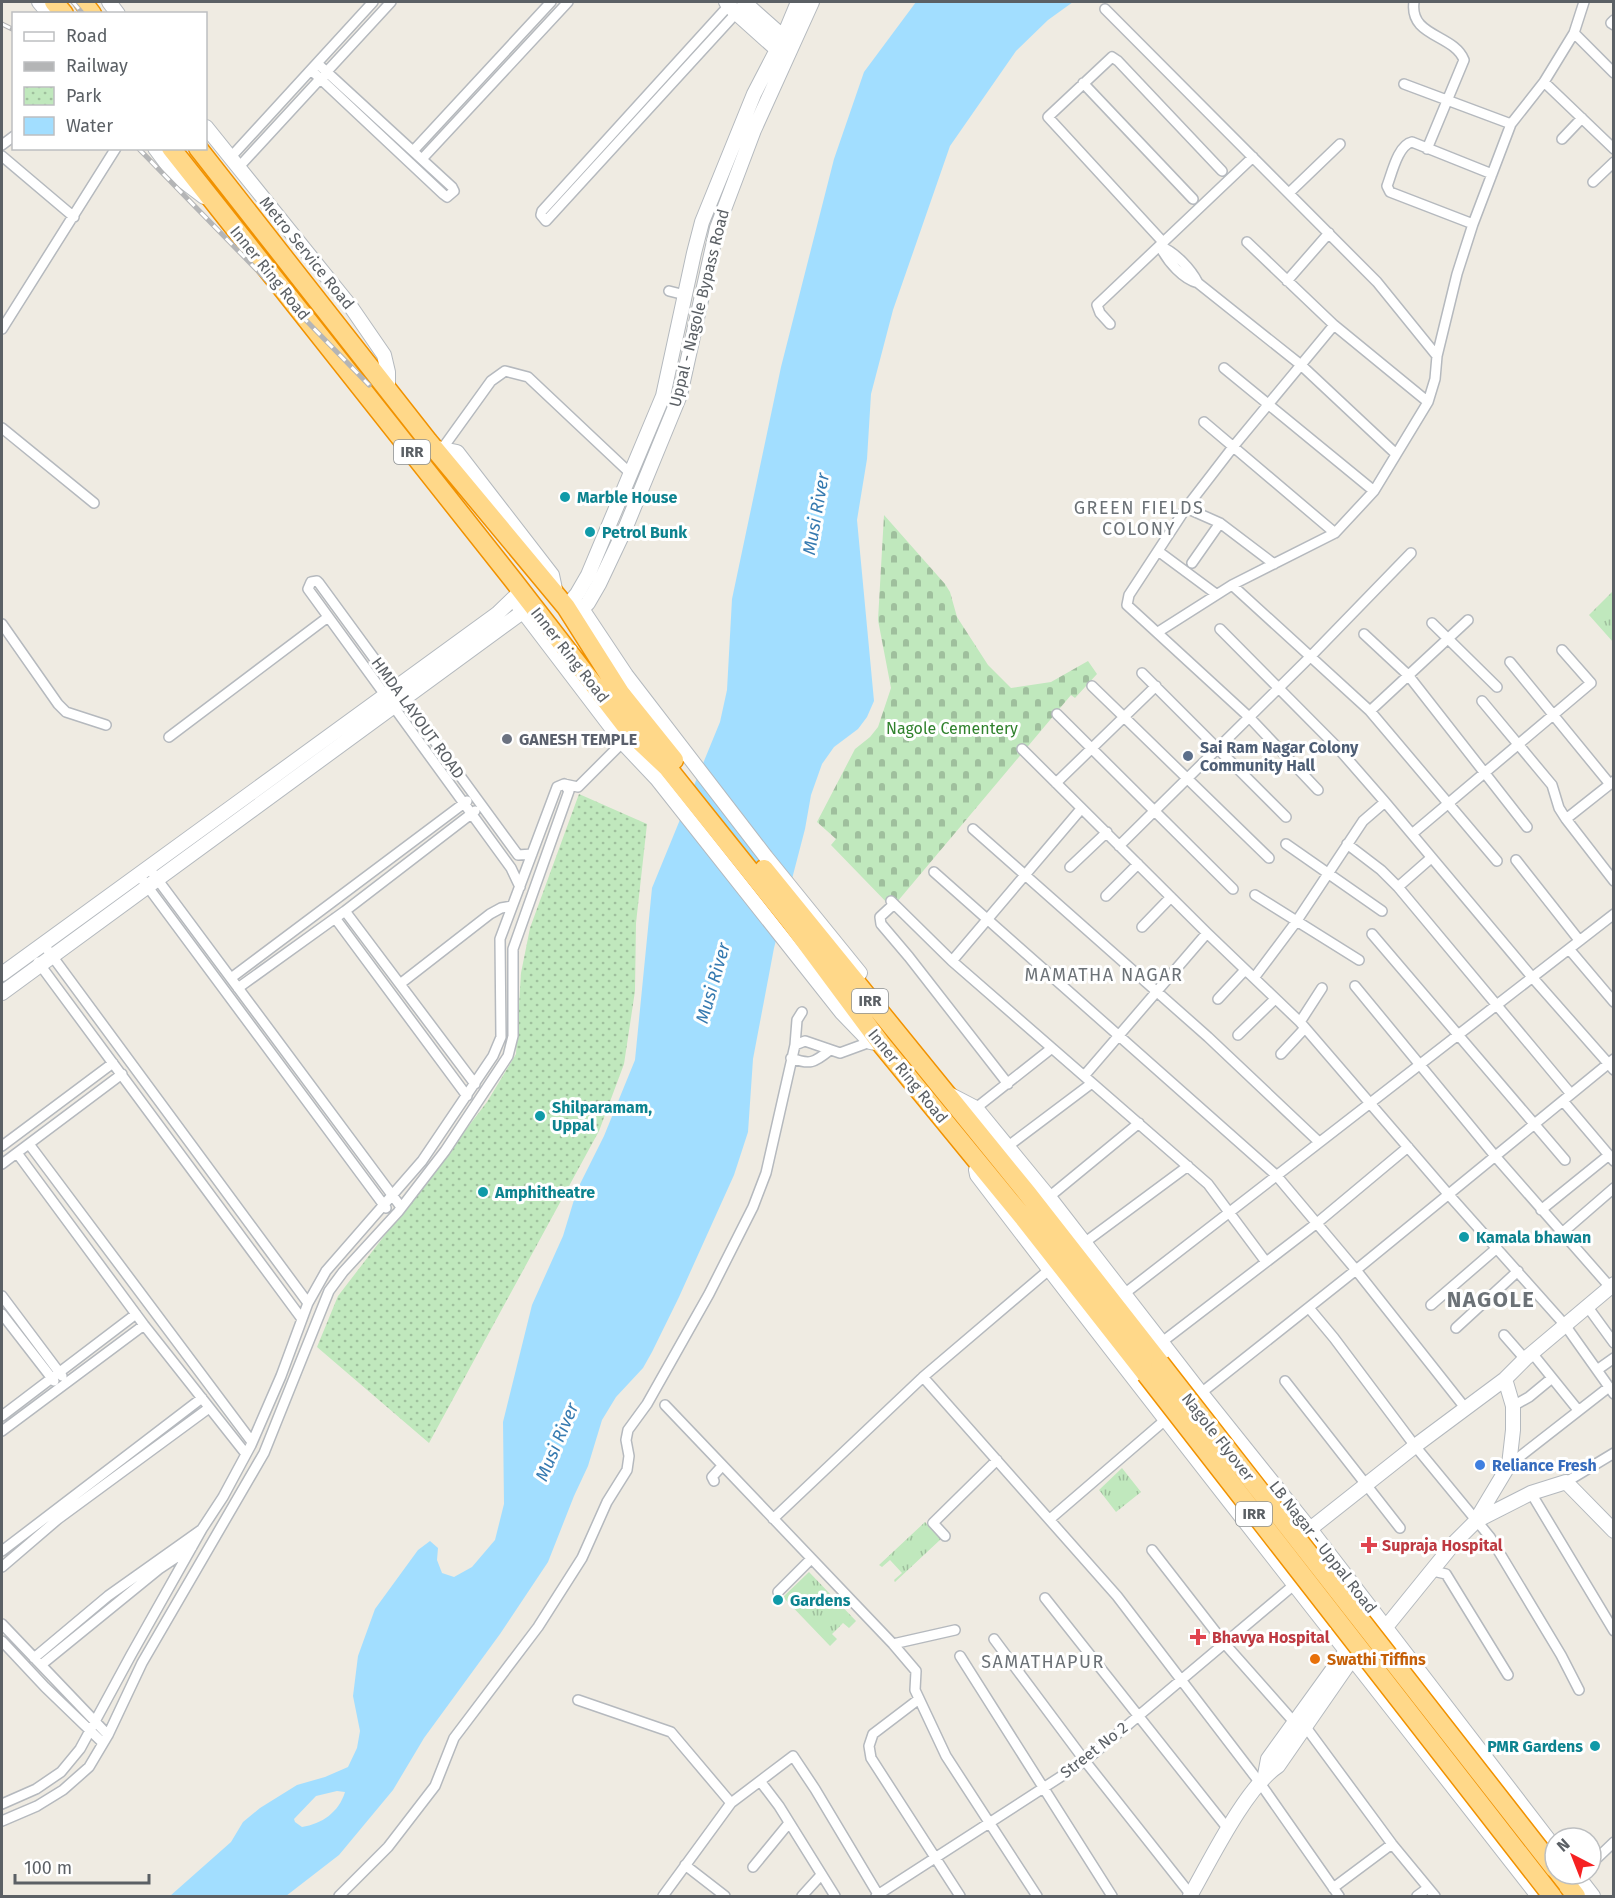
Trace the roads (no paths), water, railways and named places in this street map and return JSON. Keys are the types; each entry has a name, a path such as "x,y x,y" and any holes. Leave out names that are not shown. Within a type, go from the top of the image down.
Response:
{"highway":[{"name":"Inner Ring Road","path":"173,150 627,738 667,767 695,815 793,915 944,1092"},
{"name":"Inner Ring Road","path":"200,150 388,389 570,606 621,694 675,750 793,915 876,1043 974,1157"},
{"path":"238,234 255,221"},
{"path":"253,252 270,239"},
{"name":"Nagole Flyover","path":"944,1092 1037,1206 1153,1369 1552,1896"},
{"name":"Nagole Flyover","path":"974,1157 1153,1369 1543,1854"}],"street":[{"path":"234,163 314,67 374,2"},
{"path":"234,163 323,75 391,2"},
{"path":"413,151 550,2"},
{"path":"422,159 568,2"},
{"name":"Uppal - Nagole Bypass Road","path":"570,606 599,584 625,529 680,394 717,228 785,48 798,2"},
{"name":"Uppal - Nagole Bypass Road","path":"570,606 588,575 668,383 702,222 754,94 812,2"},
{"path":"1414,2 1412,13 1418,23 1462,56 1464,60 1427,149"},
{"path":"1158,632 1232,585 1335,533 1374,491 1428,402 1457,274 1511,124 1544,82 1574,33 1584,2"},
{"path":"738,4 785,48"},
{"path":"738,4 546,221 541,215 542,211 738,4"},
{"path":"1105,9 1377,282 1437,356"},
{"path":"1614,20 1611,23 1614,25"},
{"path":"1574,33 1614,73"},
{"path":"1606,65 1614,56"},
{"path":"1222,171 1112,57 1048,117 1198,283 1301,365 1396,454"},
{"path":"314,67 422,159 452,187 454,192 447,197 442,194 323,75"},
{"path":"1544,82 1614,149"},
{"path":"1083,83 1193,200"},
{"path":"1404,84 1511,124"},
{"path":"1562,139 1582,118"},
{"name":"Metro Service Road","path":"207,128 351,307 384,356 388,372 388,389"},
{"path":"1473,225 1388,190 1387,186 1405,144 1412,142 1492,174"},
{"path":"1289,193 1340,144"},
{"path":"2,329 115,150"},
{"path":"156,150 175,175 218,208"},
{"path":"2,156 74,217"},
{"path":"1110,324 1100,313 1097,305 1254,157"},
{"path":"1593,182 1614,162"},
{"path":"1287,281 1329,233"},
{"path":"1246,242 1334,325 1428,402"},
{"path":"669,291 685,295"},
{"path":"1318,790 1249,717 1127,605 1129,595 1186,508 1233,447 1334,325"},
{"path":"1224,368 1374,491"},
{"path":"438,448 491,381 505,371 528,377 631,474"},
{"path":"1204,422 1335,533"},
{"path":"2,428 94,503"},
{"path":"1186,508 1220,523 1274,564"},
{"path":"1192,563 1220,523"},
{"path":"1158,551 1216,594"},
{"path":"1119,846 1310,657 1411,553"},
{"name":"HMDA LAYOUT ROAD","path":"328,617 308,589 311,582 316,581 338,609 395,697 474,795 518,855 532,854"},
{"path":"1232,585 1370,711 1497,861"},
{"path":"2,974 148,877 522,602"},
{"path":"169,737 338,609"},
{"path":"328,617 395,697 464,803 511,868 520,887"},
{"path":"1370,711 1468,620"},
{"path":"1432,623 1497,687"},
{"path":"2,624 66,712 106,725"},
{"path":"1201,1393 1449,1195 1571,1094 1612,1064 1532,977 1337,747 1220,629"},
{"path":"1364,634 1408,675 1527,827"},
{"path":"1412,834 1591,682 1562,650"},
{"path":"1509,662 1612,782 1566,819"},
{"path":"1142,673 1286,818"},
{"path":"1092,686 1269,858"},
{"path":"1056,783 1156,686"},
{"path":"1482,701 1552,785 1559,808 1566,819 1614,881"},
{"path":"1057,714 1233,889"},
{"path":"2,1804 36,1789 61,1772 80,1749 246,1454 309,1303 326,1271 422,1161 493,1056 501,1037 500,939 557,788 564,784 578,787 627,738"},
{"path":"1022,749 1206,933 1302,1025 1565,1325 1611,1390 1578,1410 1509,1465 1476,1521 1455,1542 1386,1627"},
{"path":"675,750 844,953 919,1052 928,1072"},
{"path":"2,1821 37,1806 63,1790 89,1767 142,1663 264,1453 329,1291 343,1272 393,1217 445,1150 508,1056 513,1036 513,949 568,791 564,784"},
{"path":"231,978 474,795"},
{"path":"1254,978 1296,922 1363,821 1385,802"},
{"path":"238,988 349,908 482,806"},
{"path":"952,961 1081,809"},
{"path":"695,815 842,1013 876,1043"},
{"path":"973,828 1208,1037 1319,1142"},
{"path":"1070,867 1107,832"},
{"path":"1286,844 1382,911"},
{"path":"1347,844 1381,870 1398,887 1571,1094"},
{"path":"1398,887 1431,858"},
{"path":"1516,860 1579,940"},
{"path":"1106,896 1138,864"},
{"path":"934,872 1276,1175 1356,1270 1466,1408"},
{"path":"2,993 52,957 148,877"},
{"path":"148,877 231,978 401,1207"},
{"path":"148,877 393,1217"},
{"path":"344,894 349,908 400,984 475,1084"},
{"path":"1255,895 1359,960"},
{"path":"1142,927 1172,897"},
{"path":"1008,1084 909,957 880,924 880,917 892,903 952,961 1208,1184 1266,1262"},
{"path":"400,984 490,914 501,908 512,906"},
{"path":"335,918 467,1096"},
{"path":"1124,1294 1229,1210 1421,1065 1579,940 1612,920"},
{"path":"1007,1147 1088,1079 1119,1035 1206,933"},
{"path":"1372,934 1564,1160"},
{"path":"38,949 52,957 309,1303"},
{"path":"38,949 40,966 302,1320"},
{"path":"500,958 513,949"},
{"path":"1569,949 1614,1002"},
{"path":"1218,999 1245,970"},
{"path":"1310,1529 1505,1379 1528,1356 1612,1286 1541,1210 1355,986"},
{"path":"1281,1054 1302,1025 1322,988"},
{"path":"1238,1035 1275,999"},
{"path":"339,1896 388,1847 435,1786 454,1738 538,1627 582,1558 607,1502 627,1470 628,1430 647,1404 704,1304 753,1207 766,1173 795,1045 797,1020 802,1012"},
{"path":"795,1045 805,1041 840,1053 876,1043"},
{"path":"976,1108 1052,1048"},
{"path":"791,1058 805,1063 816,1061 830,1050"},
{"path":"441,1062 453,1055"},
{"path":"2,1146 113,1063"},
{"path":"2,1164 122,1074"},
{"name":"LB Nagar - Uppal Road","path":"944,1092 976,1108 1049,1197 1310,1529 1543,1833"},
{"path":"1541,1210 1611,1158 1563,1101"},
{"path":"1049,1197 1139,1123"},
{"path":"29,1144 252,1442"},
{"path":"1162,1342 1317,1223 1408,1147"},
{"path":"17,1154 144,1325 246,1454"},
{"path":"974,1157 977,1175 1164,1421 1295,1584 1538,1896"},
{"path":"1084,1243 1188,1166"},
{"path":"1562,1233 1614,1188"},
{"path":"1431,1305 1497,1248"},
{"path":"773,1519 923,1377 1050,1269"},
{"path":"1456,1328 1518,1271"},
{"path":"2,1296 55,1376"},
{"path":"1587,1306 1614,1343"},
{"path":"1309,1308 1490,1537 1561,1655 1579,1690"},
{"path":"2,1314 63,1384"},
{"path":"2,1416 136,1314"},
{"path":"2,1431 144,1325"},
{"path":"1504,1335 1552,1378 1578,1410"},
{"path":"164,1350 188,1354"},
{"path":"1597,1370 1614,1358"},
{"path":"178,1368 201,1373"},
{"path":"923,1377 1117,1596 1262,1779 1336,1892 1392,1844"},
{"path":"1513,1406 1529,1398 1552,1378"},
{"path":"1505,1379 1513,1406 1509,1465"},
{"path":"1285,1381 1400,1528"},
{"path":"2,1567 58,1519 206,1404 210,1384"},
{"path":"2,1551 206,1404"},
{"path":"664,1405 773,1519 782,1534 811,1558 916,1671 915,1690 946,1756 1038,1896"},
{"path":"1050,1519 1164,1421"},
{"path":"1204,1470 1239,1440"},
{"path":"1476,1521 1531,1493 1566,1482 1614,1453"},
{"path":"945,1536 933,1523 997,1460"},
{"path":"714,1481 712,1477 722,1466"},
{"path":"1566,1482 1614,1531"},
{"path":"1531,1493 1614,1631"},
{"path":"38,1662 108,1596 202,1529"},
{"path":"38,1662 159,1569 195,1545"},
{"path":"1152,1550 1225,1644 1299,1724 1435,1896"},
{"path":"778,1592 811,1558"},
{"path":"1433,1571 1446,1574 1508,1675"},
{"name":"Street No 2","path":"878,1896 1085,1761 1295,1584"},
{"path":"1045,1598 1228,1829"},
{"path":"2,1624 38,1662 92,1727"},
{"path":"893,1644 955,1630"},
{"path":"994,1639 1085,1761 1191,1896 1228,1829 1262,1779 1268,1759 1351,1658"},
{"path":"2,1641 105,1739"},
{"path":"960,1656 1112,1896"},
{"path":"919,1699 873,1734 869,1746 871,1758 960,1896"},
{"path":"578,1700 671,1732 731,1803"},
{"path":"1439,1770 1472,1742"},
{"path":"663,1896 731,1803 793,1756 878,1896"},
{"path":"760,1781 789,1822 835,1896"},
{"path":"753,1867 789,1822"},
{"path":"1603,1853 1614,1842"},
{"path":"685,1865 725,1896"},
{"path":"802,1896 821,1875"},
{"path":"1417,1896 1428,1888"}],"water":[{"name":"Musi River","path":"916,2 1073,2 1048,20 1016,51 950,146 893,310 871,394 867,459 857,520 874,701 867,717 858,729 834,747 822,764 811,795 805,829 774,948 753,1059 748,1132 734,1175 652,1352 643,1368 616,1397 602,1420 588,1466 548,1562 500,1634 424,1738 393,1790 339,1855 286,1896 170,1896 231,1842 243,1822 260,1808 297,1785 348,1767 357,1748 360,1731 353,1696 358,1656 375,1609 418,1550 430,1541 438,1548 437,1560 442,1573 454,1577 472,1567 495,1540 504,1504 503,1422 532,1305 563,1236 577,1190 604,1136 635,1060 652,888 720,722 727,690 732,599 781,367 834,159 864,72","holes":["337,1791 345,1792 339,1805 323,1820 302,1827 295,1822 294,1819 316,1796"]}],"railway":[{"path":"73,2 81,12"},
{"path":"2,24 12,29"},
{"path":"140,150 369,385"}],"place":[{"name":"Marble House","path":"565,497"},
{"name":"Petrol Bunk","path":"590,532"},
{"name":"GANESH TEMPLE","path":"507,739"},
{"name":"Sai Ram Nagar Colony Community Hall","path":"1188,756"},
{"name":"Shilparamam, Uppal","path":"540,1116"},
{"name":"Amphitheatre","path":"483,1192"},
{"name":"Kamala bhawan","path":"1464,1237"},
{"name":"Reliance Fresh","path":"1480,1465"},
{"name":"Supraja Hospital","path":"1369,1545"},
{"name":"Gardens","path":"778,1600"},
{"name":"Bhavya Hospital","path":"1198,1637"},
{"name":"Swathi Tiffins","path":"1315,1659"},
{"name":"PMR Gardens","path":"1595,1746"}],"district":[{"name":"GREEN FIELDS COLONY","path":"1139,518"},
{"name":"MAMATHA NAGAR","path":"1104,975"},
{"name":"NAGOLE","path":"1491,1299"},
{"name":"SAMATHAPUR","path":"1043,1662"}],"park label":[{"name":"Nagole Cementery","path":"952,728"}]}
